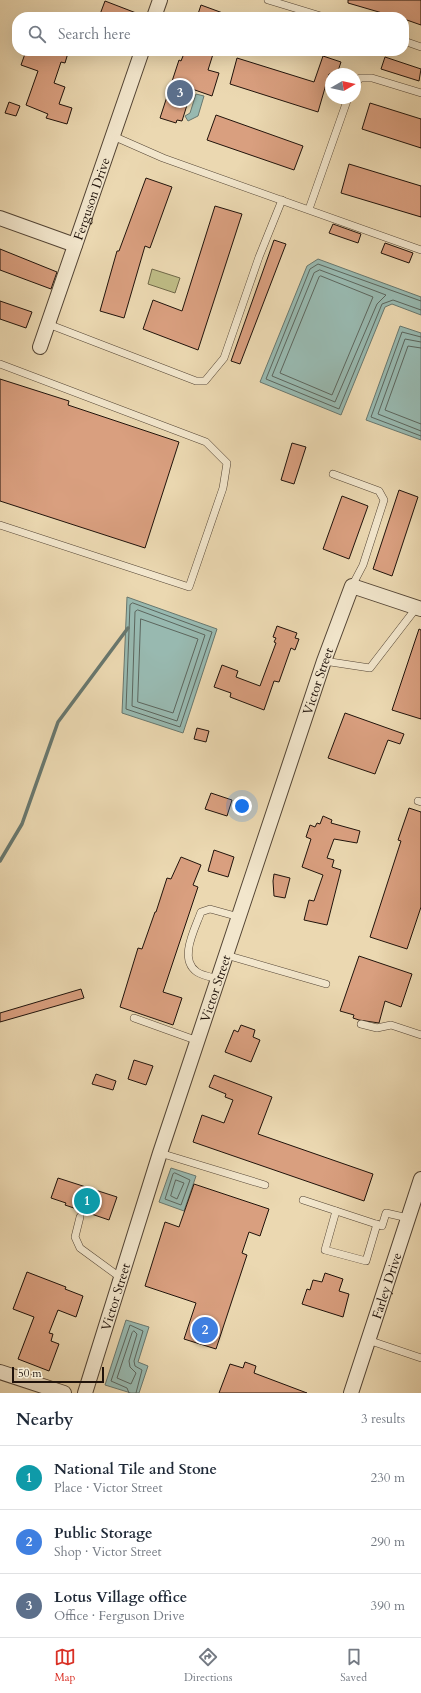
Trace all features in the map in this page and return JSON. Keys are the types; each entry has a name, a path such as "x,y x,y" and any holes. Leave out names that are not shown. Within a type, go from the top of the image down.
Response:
{"street":[{"path":"156,12 160,0"},
{"name":"Ferguson Drive","path":"40,347 140,56"},
{"path":"0,218 75,245"},
{"path":"352,586 419,608"},
{"name":"Victor Street","path":"85,1393 160,1153 324,661 352,586"},
{"name":"Farley Drive","path":"351,1393 421,1179"},
{"path":"0,1372 64,1393"}],"lane":[{"path":"268,0 308,12"},
{"path":"409,43 421,47"},
{"path":"361,78 372,78 421,93"},
{"path":"309,209 346,104"},
{"path":"113,136 163,158 421,250"},
{"path":"48,324 196,381 206,381 224,358 259,257 282,200"},
{"path":"0,364 206,442 227,463 223,488 189,587 0,525"},
{"path":"333,474 379,491 384,500 363,565 352,586"},
{"path":"324,661 370,668 419,608"},
{"path":"218,979 198,973 189,963 187,952 201,912 210,909 239,917"},
{"path":"226,955 326,984"},
{"path":"134,1018 198,1041"},
{"path":"361,1024 376,1028 391,1024 421,1035"},
{"path":"160,1153 265,1186"},
{"path":"303,1200 382,1226 386,1213 408,1218"},
{"path":"336,1211 325,1250 366,1261 377,1224"},
{"path":"80,1217 75,1237 80,1248 121,1278"},
{"path":"368,1340 421,1358"}],"shaded area":[{"path":"152,269 180,278 175,293 148,284"}],"water":[{"path":"196,94 204,96 198,116 188,121 185,116 190,113"},
{"path":"318,259 421,297 421,315 392,304 385,307 341,415 260,382 307,266"},
{"path":"400,326 421,333 421,440 366,420"},
{"path":"127,597 217,629 183,733 122,713"},
{"path":"171,1168 196,1176 184,1211 159,1202"},
{"path":"126,1320 149,1327 138,1362 148,1366 139,1393 131,1393 105,1385"}],"building":[{"path":"348,0 421,0 421,25 409,21 409,12 379,12 348,3"},
{"path":"105,1 134,12 101,12"},
{"path":"201,5 220,12 199,12"},
{"path":"24,56 67,56 65,63 61,62 54,83 65,87 59,104 72,108 67,124 46,118 48,114 26,105 38,71 21,65"},
{"path":"183,56 212,56 208,70 219,73 212,96 192,89 182,121 177,120 176,123 160,118 179,60 181,61"},
{"path":"323,56 341,62 339,68 325,68 325,88 318,112 230,84 237,58 314,82"},
{"path":"385,57 421,69 419,81 381,69"},
{"path":"9,102 20,106 16,116 5,113"},
{"path":"370,103 421,119 421,148 362,129"},
{"path":"216,115 303,146 294,170 207,140"},
{"path":"349,164 421,186 421,217 341,193"},
{"path":"146,178 172,187 150,248 145,246 124,318 100,311 117,251 119,251"},
{"path":"215,206 242,214 198,350 143,329 153,300 182,311"},
{"path":"333,224 361,234 358,243 329,233"},
{"path":"274,240 286,244 240,364 231,361"},
{"path":"385,243 413,253 409,263 381,253"},
{"path":"0,249 57,272 51,289 0,270"},
{"path":"0,301 32,312 26,328 0,319"},
{"path":"0,379 69,401 68,405 179,442 145,548 0,501"},
{"path":"292,443 306,447 294,484 281,480"},
{"path":"399,490 418,497 392,576 373,569"},
{"path":"342,496 368,506 349,559 323,549"},
{"path":"277,626 297,633 295,638 299,639 295,650 291,648 279,682 274,681 264,710 230,697 231,693 214,687 222,665 238,671 236,677 260,686 276,643 274,642 276,638 273,637"},
{"path":"419,629 421,630 421,719 392,710"},
{"path":"345,713 404,734 400,744 388,740 375,774 328,758"},
{"path":"197,728 209,731 206,742 194,739"},
{"path":"211,793 232,800 227,816 205,809"},
{"path":"409,808 421,812 421,907 407,949 370,937 401,841 398,840"},
{"path":"323,816 332,820 331,823 360,831 357,843 334,839 327,858 334,860 332,867 341,870 327,925 304,920 309,900 314,901 323,875 302,867 311,839 306,837 310,825 315,827 317,823 320,824"},
{"path":"214,850 234,857 228,877 208,871"},
{"path":"181,857 201,865 193,885 198,887 163,992 182,998 173,1025 120,1007 138,948 142,949 167,878 171,879"},
{"path":"274,874 290,878 285,898 274,896"},
{"path":"359,956 412,974 401,1007 385,1001 379,1023 359,1020 353,1018 354,1015 340,1011"},
{"path":"81,989 84,998 0,1022 0,1013"},
{"path":"241,1025 255,1030 253,1037 260,1040 251,1062 225,1052 234,1030 238,1032"},
{"path":"134,1060 153,1066 146,1085 128,1079"},
{"path":"96,1074 116,1081 113,1090 92,1084"},
{"path":"214,1075 272,1097 258,1134 373,1174 364,1201 193,1142 202,1115 224,1123 233,1100 225,1097 226,1094 209,1087"},
{"path":"58,1178 117,1197 109,1220 65,1205 66,1203 51,1198"},
{"path":"194,1184 269,1209 260,1236 249,1232 242,1253 247,1255 216,1349 184,1339 196,1303 145,1286 165,1222 179,1227"},
{"path":"27,1272 66,1287 65,1289 83,1296 76,1317 58,1310 49,1333 53,1334 51,1341 59,1344 49,1371 18,1359 34,1317 13,1309"},
{"path":"325,1273 343,1279 339,1291 349,1294 343,1317 302,1304 307,1289 310,1290 313,1280 322,1282"},
{"path":"245,1362 256,1366 254,1373 307,1393 219,1393 230,1364 243,1368"}],"waterway":[{"path":"0,861 22,824 58,722 128,628"}],"place":[{"name":"Lotus Village office","path":"180,93"},
{"name":"National Tile and Stone","path":"87,1201"},
{"name":"Public Storage","path":"205,1330"}]}
